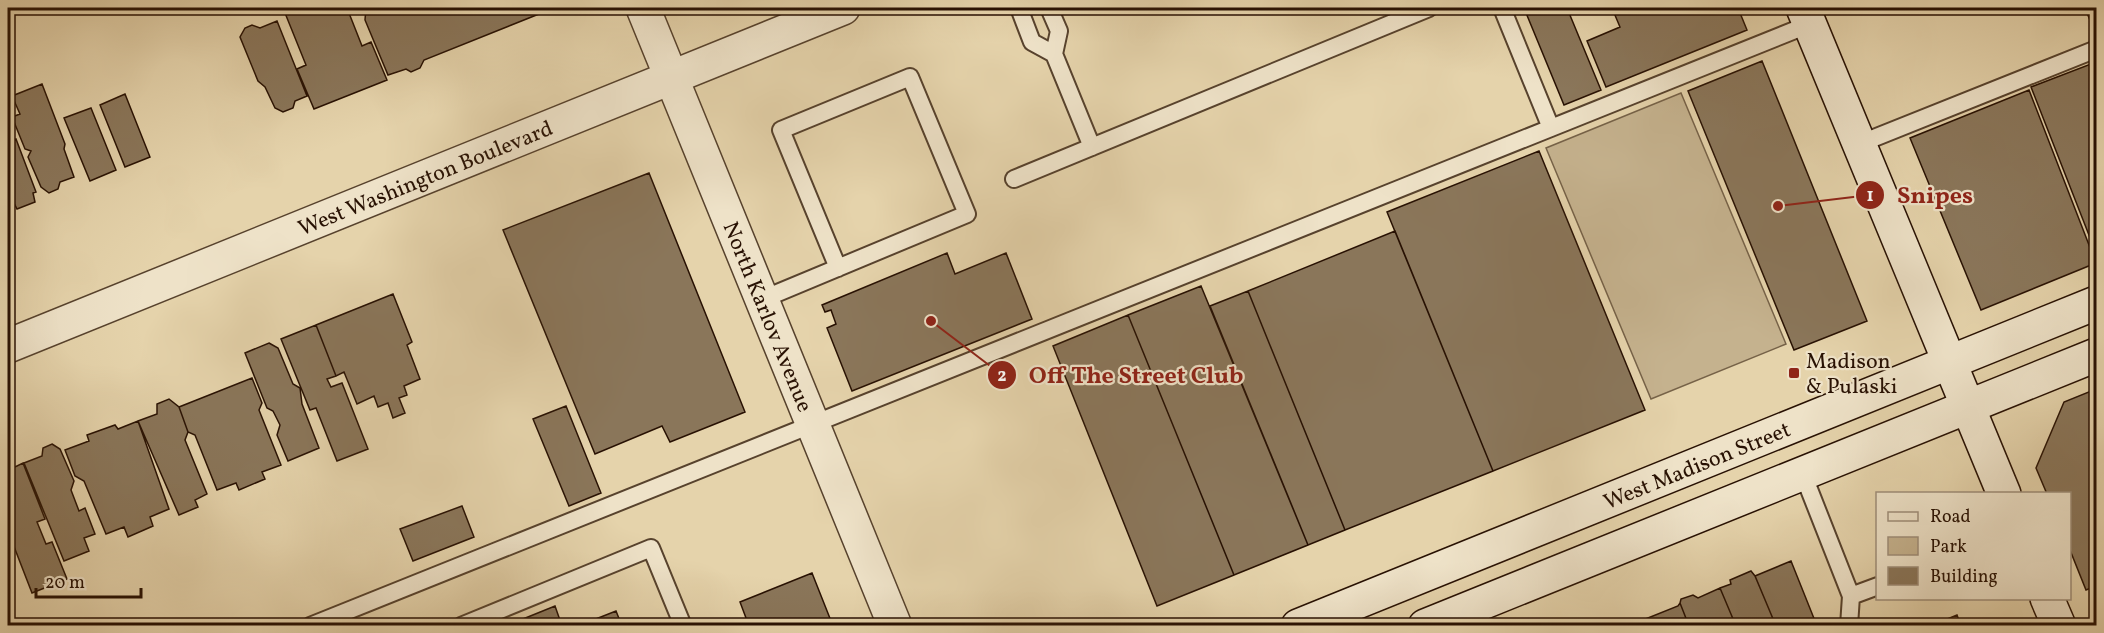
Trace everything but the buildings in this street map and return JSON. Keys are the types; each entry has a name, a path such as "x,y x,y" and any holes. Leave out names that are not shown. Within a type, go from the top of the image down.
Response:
{"main road":[{"name":"North Karlov Avenue","path":"643,8 895,626"},
{"name":"West Washington Boulevard","path":"8,346 843,8"},
{"path":"1806,16 2003,492"},
{"name":"West Madison Street","path":"1298,626 2097,303"},
{"path":"1425,626 2097,355"},
{"path":"2048,600 2058,626"}],"lane":[{"path":"1019,8 1032,42 1054,54"},
{"path":"1049,8 1059,31 1054,54 1092,147"},
{"path":"1014,179 1429,8"},
{"path":"1502,8 1551,128"},
{"path":"310,626 1551,128 1806,16"},
{"path":"1859,144 2094,50"},
{"path":"763,299 838,268 967,214 910,77 781,130 838,268"},
{"path":"1803,474 1851,596 1850,626"},
{"path":"461,626 651,548 683,626"},
{"path":"1851,596 1876,587"}],"green space":[{"path":"1681,93 1786,344 1651,399 1546,148"}],"place":[{"name":"Snipes","path":"1778,206"},
{"name":"Off The Street Club","path":"931,321"},
{"name":"Madison & Pulaski","path":"1794,373"}]}
